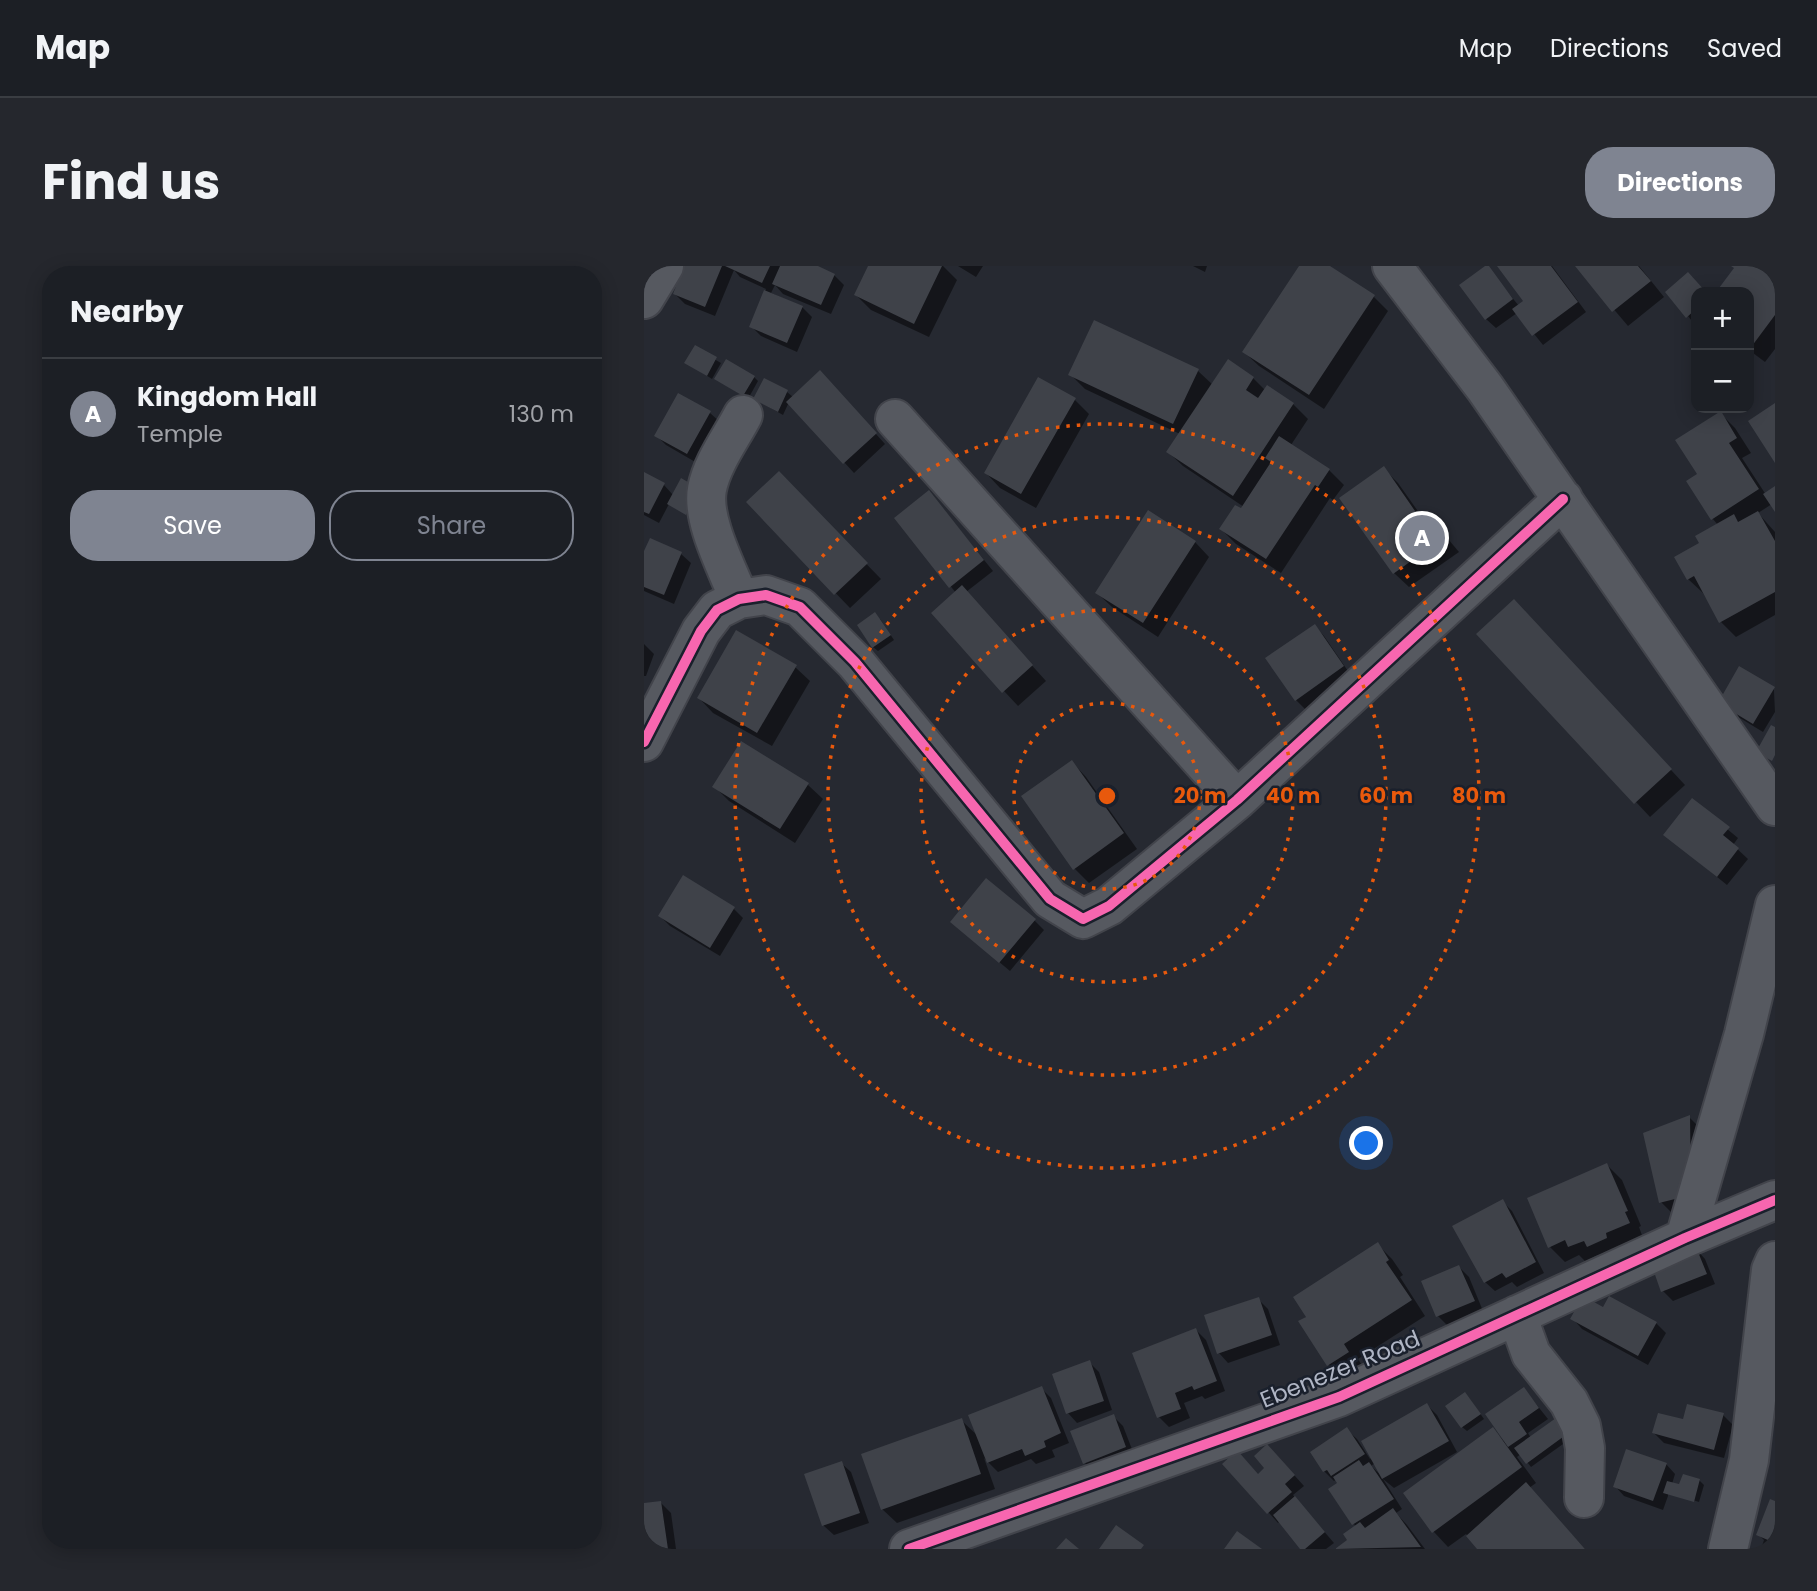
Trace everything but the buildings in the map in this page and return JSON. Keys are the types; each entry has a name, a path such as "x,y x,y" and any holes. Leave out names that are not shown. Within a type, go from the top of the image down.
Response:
{"street":[{"path":"644,299 664,266"},
{"path":"1405,271 1775,806"},
{"path":"739,599 711,527 707,489 743,415"},
{"path":"895,419 1237,800"},
{"path":"644,742 701,631 717,610 739,599 766,596 800,607 855,662 1049,899 1083,919 1109,906 1237,800 1563,499"},
{"path":"1685,1238 1744,1034 1775,905"},
{"name":"Ebenezer Road","path":"909,1549 1339,1397 1685,1238 1775,1200"},
{"path":"1728,1549 1749,1460 1775,1261"},
{"path":"1517,1315 1531,1354 1569,1402 1581,1426 1585,1448 1584,1498"}],"cycle path":[{"path":"644,742 701,631 717,610 739,599 766,595 800,607 855,662 1050,899 1083,919 1109,906 1237,800 1563,499"},
{"path":"909,1549 1339,1397 1685,1238 1775,1200"}],"place":[{"name":"Kingdom Hall","path":"1422,538"}]}
